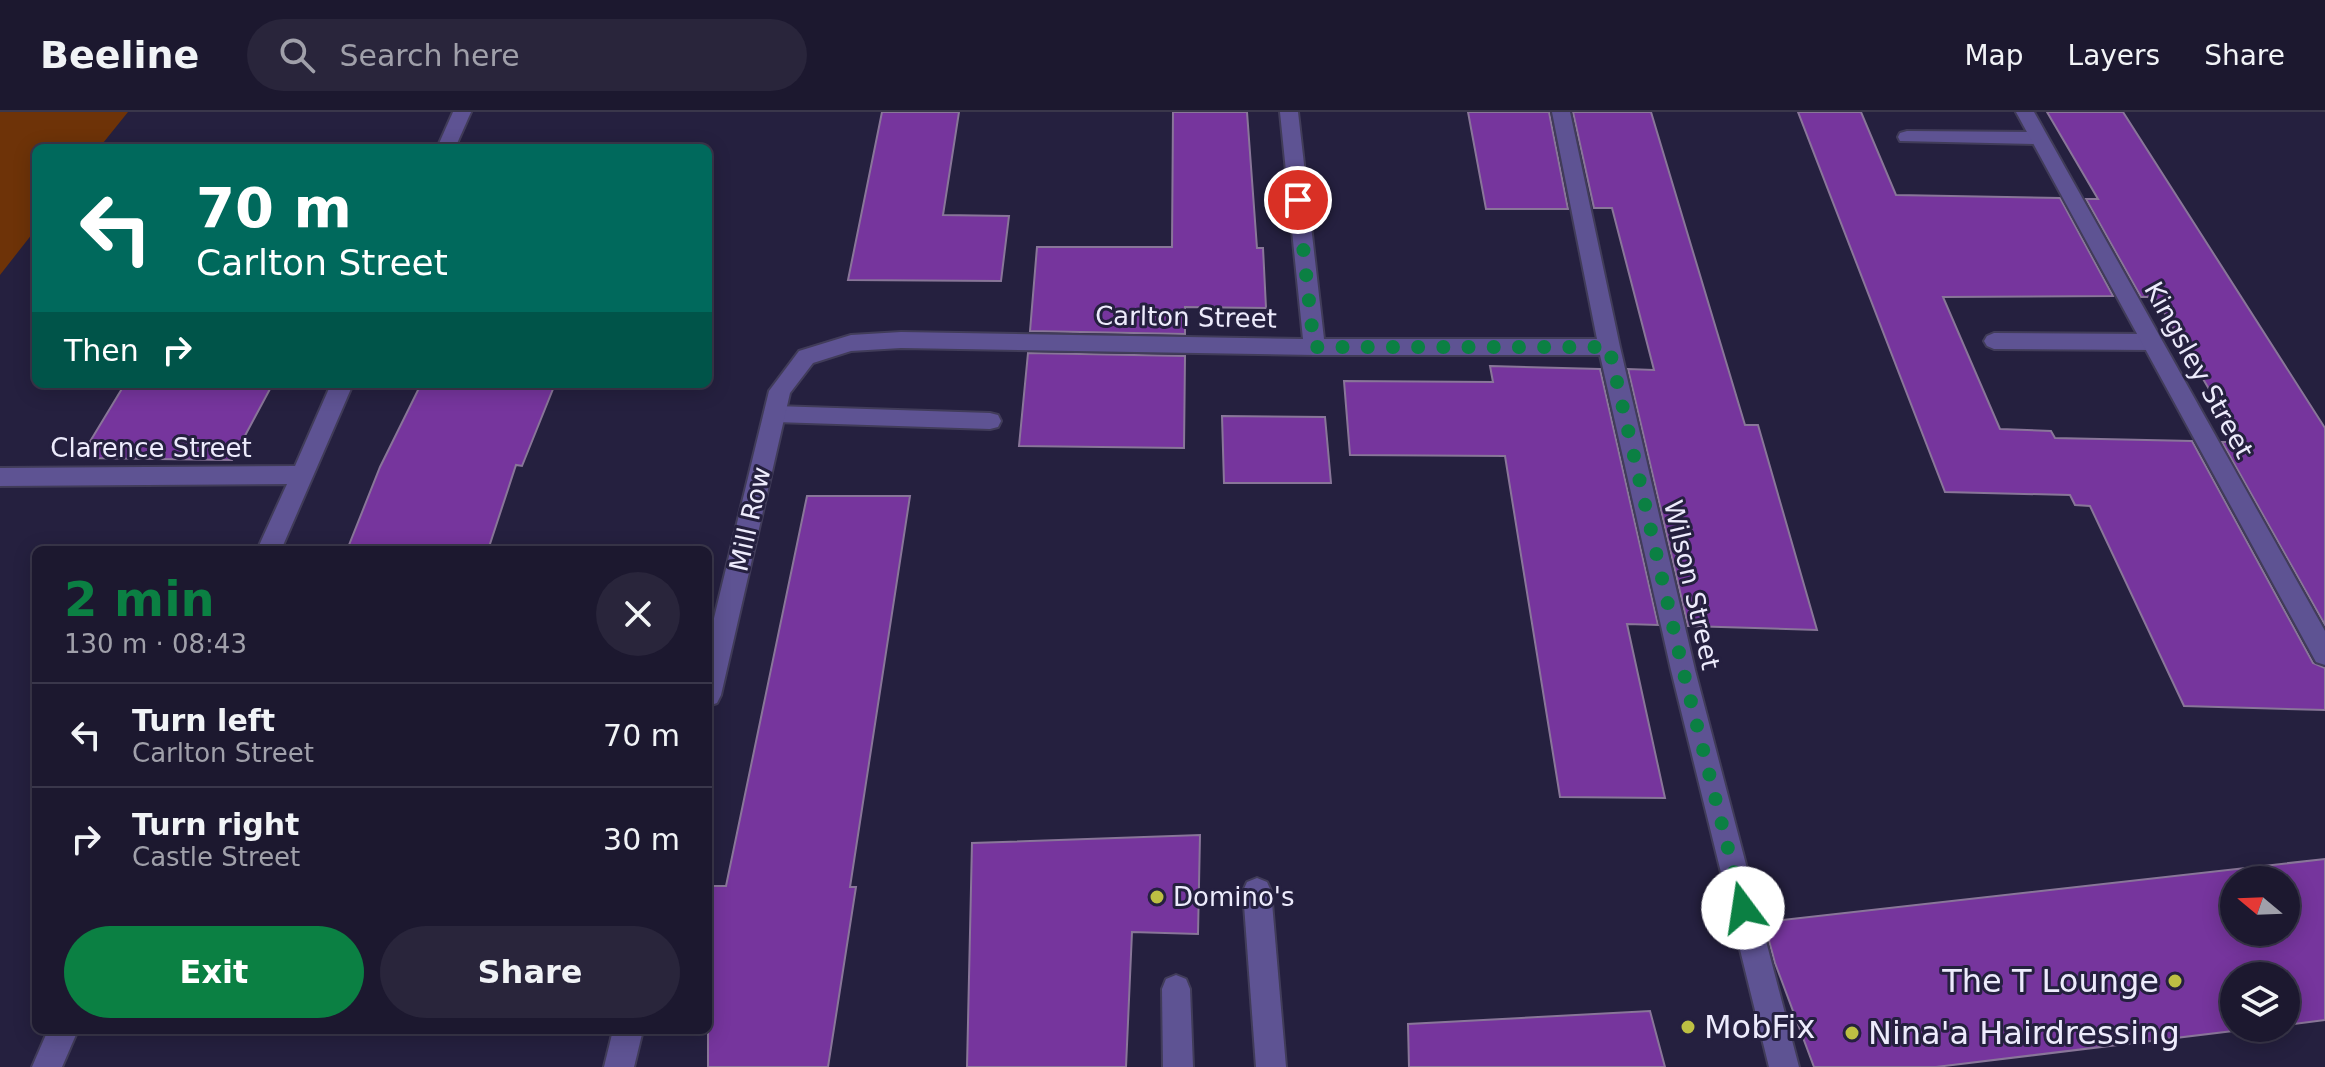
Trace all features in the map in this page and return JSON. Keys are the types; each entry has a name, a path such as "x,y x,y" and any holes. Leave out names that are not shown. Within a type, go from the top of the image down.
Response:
{"street":[{"path":"448,144 462,112"},
{"path":"1289,112 1314,347"},
{"name":"Wilson Street","path":"1561,112 1609,347 1683,670 1784,1067"},
{"name":"Kingsley Street","path":"2025,112 2325,654"},
{"path":"1907,137 2039,138"},
{"name":"Carlton Street","path":"780,391 806,357 851,343 901,340 1314,347 1609,347"},
{"path":"1994,341 2152,342"},
{"path":"271,546 340,388"},
{"name":"Mill Row","path":"712,678 780,391"},
{"path":"775,414 990,421"},
{"name":"Clarence Street","path":"0,477 301,475"},
{"path":"1257,891 1271,1067"},
{"path":"1176,989 1178,1067"},
{"path":"47,1067 61,1034"},
{"path":"619,1067 627,1034"}],"shaded area":[{"path":"0,112 128,112 102,144 32,144 32,234 0,275"}],"building":[{"path":"882,112 959,112 943,215 1009,216 1001,281 848,280"},
{"path":"1173,112 1247,112 1257,248 1263,248 1266,308 1185,307 1185,334 1030,331 1037,247 1172,247"},
{"path":"1468,112 1549,112 1568,209 1486,209"},
{"path":"1573,112 1651,112 1745,425 1758,425 1817,630 1688,626 1628,369 1654,370 1612,208 1594,208"},
{"path":"1798,112 1861,112 1896,195 2060,198 2113,296 1943,297 2000,429 2051,431 2055,438 2192,441 2313,663 2325,668 2325,710 2184,706 2090,506 2075,505 2070,495 1945,492"},
{"path":"2047,112 2123,112 2325,428 2325,625 2222,442 2240,442 2155,297 2141,297 2086,199 2098,199"},
{"path":"1028,353 1185,356 1184,448 1019,446"},
{"path":"1490,366 1600,369 1658,625 1627,624 1665,798 1560,797 1505,456 1350,455 1344,381 1493,382"},
{"path":"122,388 270,389 232,460 80,458"},
{"path":"419,388 553,388 522,466 516,465 489,546 349,546 380,467"},
{"path":"1222,416 1325,417 1331,483 1224,483"},
{"path":"807,496 910,496 850,887 856,887 828,1067 708,1067 708,1034 712,1034 712,886 726,886"},
{"path":"1200,835 1198,934 1132,932 1126,1067 967,1067 972,843"},
{"path":"2325,859 2325,1020 2300,1023 2300,962 2220,962 2220,1033 1936,1067 1814,1067 1775,963 1764,922 2220,871 2220,946 2300,946 2300,866 2263,866"},
{"path":"1650,1011 1665,1067 1409,1067 1408,1024"}],"place":[{"name":"Domino's","path":"1157,897"},
{"name":"The T Lounge","path":"2175,981"},
{"name":"MobFix","path":"1688,1027"},
{"name":"Nina'a Hairdressing","path":"1852,1033"}],"route":[{"path":"1298,200 1314,347 1609,347 1683,670 1743,908"}]}
